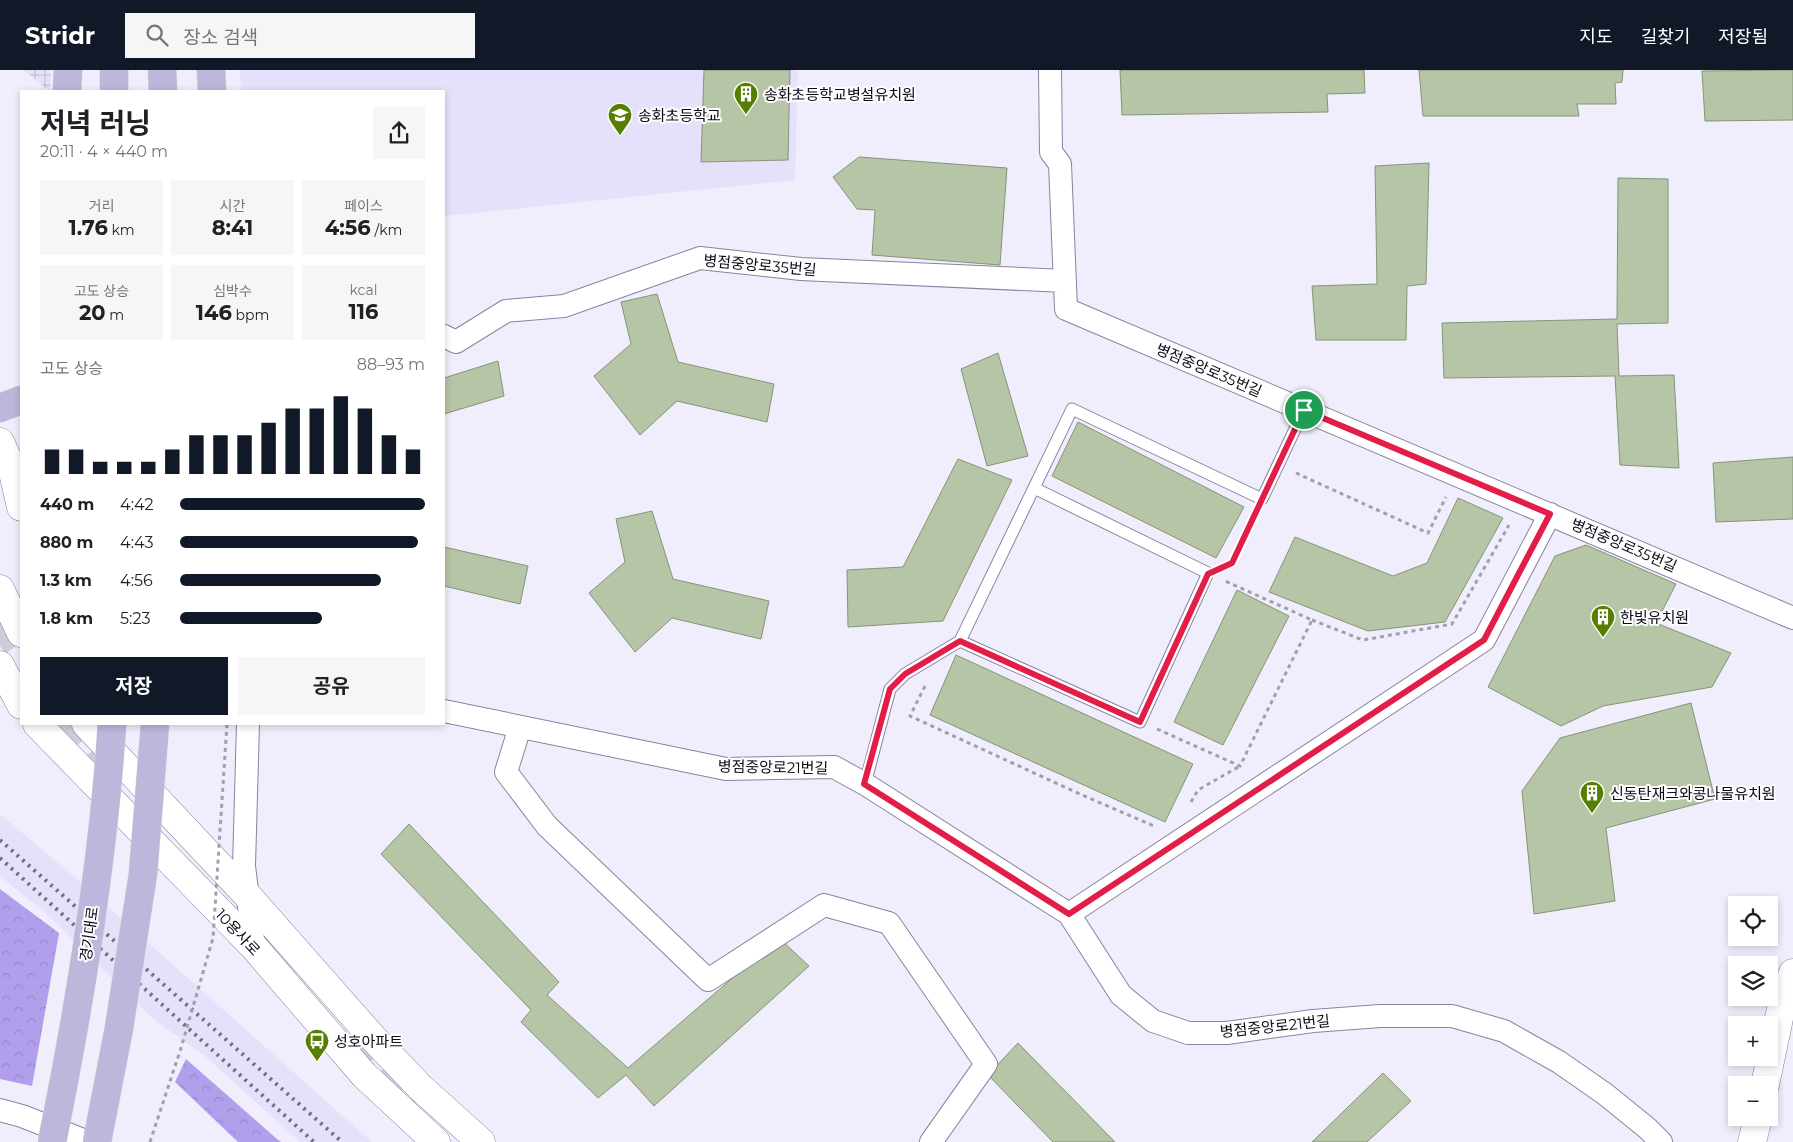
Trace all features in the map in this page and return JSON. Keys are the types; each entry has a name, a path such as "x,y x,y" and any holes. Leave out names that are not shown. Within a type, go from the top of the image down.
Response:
{"main road":[{"path":"67,90 68,70"},
{"path":"114,70 114,90"},
{"path":"162,70 162,90"},
{"path":"211,70 212,90"},
{"path":"0,408 20,400"},
{"name":"경기대로","path":"52,1142 68,1068 83,977 101,842 112,725"},
{"path":"97,1142 143,874 155,725"}],"street":[{"name":"병점중앙로35번길","path":"1050,70 1051,152 1060,164 1066,309 1793,618"},
{"name":"병점중앙로35번길","path":"445,336 456,342 506,311 564,306 700,258 802,269 1065,281"},
{"path":"0,442 12,468 20,503"},
{"path":"1069,914 1484,640 1550,514"},
{"path":"0,589 20,631"},
{"path":"0,665 20,704"},
{"path":"0,686 20,705"},
{"name":"병점중앙로21번길","path":"445,711 726,769 834,767 1069,914 1121,995 1152,1021 1188,1033 1227,1033 1313,1021 1380,1016 1452,1016 1504,1031 1559,1062 1605,1094 1647,1128 1661,1142"},
{"name":"10용사로","path":"38,725 254,947 364,1075 436,1142"},
{"name":"10용사로","path":"87,725 247,895 381,1046 421,1088 481,1142"},
{"path":"248,725 244,866 254,947"},
{"path":"520,727 506,772 547,826 708,980 824,905 889,923 986,1064 931,1142"},
{"path":"1767,1076 1783,999 1793,973"},
{"path":"0,1110 22,1116 88,1142"},
{"path":"1752,1142 1756,1126"}],"lane":[{"path":"864,784 890,689 905,674 960,641 1072,409 1262,499 1304,410"},
{"path":"960,641 1140,722 1208,574 1034,488"}],"path":[{"path":"1293,472 1428,533 1449,490"},
{"path":"1208,574 1232,563 1262,499"},
{"path":"1208,574 1312,620 1363,640 1452,624 1514,518"},
{"path":"1189,804 1198,790 1240,766 1312,620"},
{"path":"942,652 910,716 1160,829"},
{"path":"1140,722 1240,766"},
{"path":"150,1142 181,1048 213,938 227,725"}],"shaded area":[{"path":"24,70 51,70 50,90"},
{"name":"송화초등학교","path":"240,70 798,70 795,180 445,216 445,90 241,90"},
{"path":"0,814 70,873 372,1142 300,1142 206,1057 152,1018 48,915 0,876"}],"green space":[{"path":"0,889 59,933 32,1086 0,1079"},
{"path":"186,1059 281,1142 238,1142 175,1082"}],"building":[{"name":"송화초등학교병설유치원","path":"704,70 790,70 788,160 701,162"},
{"path":"1120,70 1364,70 1365,93 1327,94 1328,112 1122,115"},
{"path":"1419,70 1623,70 1622,82 1615,83 1616,104 1577,104 1579,116 1423,116"},
{"path":"1793,70 1793,120 1705,121 1702,71"},
{"path":"859,157 1007,168 1000,265 872,255 875,210 857,209 833,177"},
{"path":"1429,163 1426,284 1407,286 1406,340 1316,340 1312,286 1377,284 1375,166"},
{"path":"1618,178 1668,179 1668,323 1617,324 1619,376 1674,375 1679,468 1620,465 1615,376 1444,378 1442,323 1617,319"},
{"path":"657,294 678,362 774,384 767,422 677,401 640,435 594,376 631,344 621,302"},
{"path":"998,353 1028,456 987,466 961,369"},
{"path":"498,361 504,396 445,414 445,378"},
{"path":"1078,422 1244,507 1216,558 1052,476"},
{"path":"1793,457 1793,519 1716,522 1713,463"},
{"path":"958,459 1012,480 943,621 848,627 847,570 903,567"},
{"path":"1458,498 1503,518 1445,622 1368,631 1269,592 1295,537 1393,576 1427,563"},
{"path":"652,511 673,579 769,601 761,639 672,618 635,652 589,593 625,562 616,519"},
{"name":"한빛유치원","path":"1586,545 1676,584 1656,623 1731,653 1712,687 1603,706 1561,726 1488,687 1555,556"},
{"path":"445,547 528,566 520,604 445,586"},
{"path":"1237,590 1289,616 1223,745 1174,722"},
{"path":"956,655 1193,764 1165,822 930,715"},
{"name":"신동탄재크와콩나물유치원","path":"1691,703 1715,799 1606,828 1615,901 1534,914 1522,791 1560,738"},
{"path":"409,824 559,982 547,995 628,1068 779,938 809,966 654,1106 626,1075 598,1098 521,1022 531,1010 381,854"},
{"path":"1018,1043 1115,1142 1053,1142 988,1075"},
{"path":"1383,1073 1411,1101 1367,1142 1312,1142"}],"tunnel":[{"path":"0,623 20,650"},
{"path":"60,725 103,776"},
{"path":"356,1037 386,1072 418,1101"}],"railway":[{"path":"0,840 342,1142"},
{"path":"0,858 314,1142"}],"place":[{"name":"송화초등학교병설유치원","path":"746,115"},
{"name":"송화초등학교","path":"620,136"},
{"name":"한빛유치원","path":"1603,638"},
{"name":"신동탄재크와콩나물유치원","path":"1592,814"},
{"name":"성호아파트","path":"317,1062"}],"route":[{"path":"1304,410 1550,514 1484,640 1069,914 864,784 890,689 905,674 960,641 1140,722 1208,574 1232,563 1304,410"}]}
